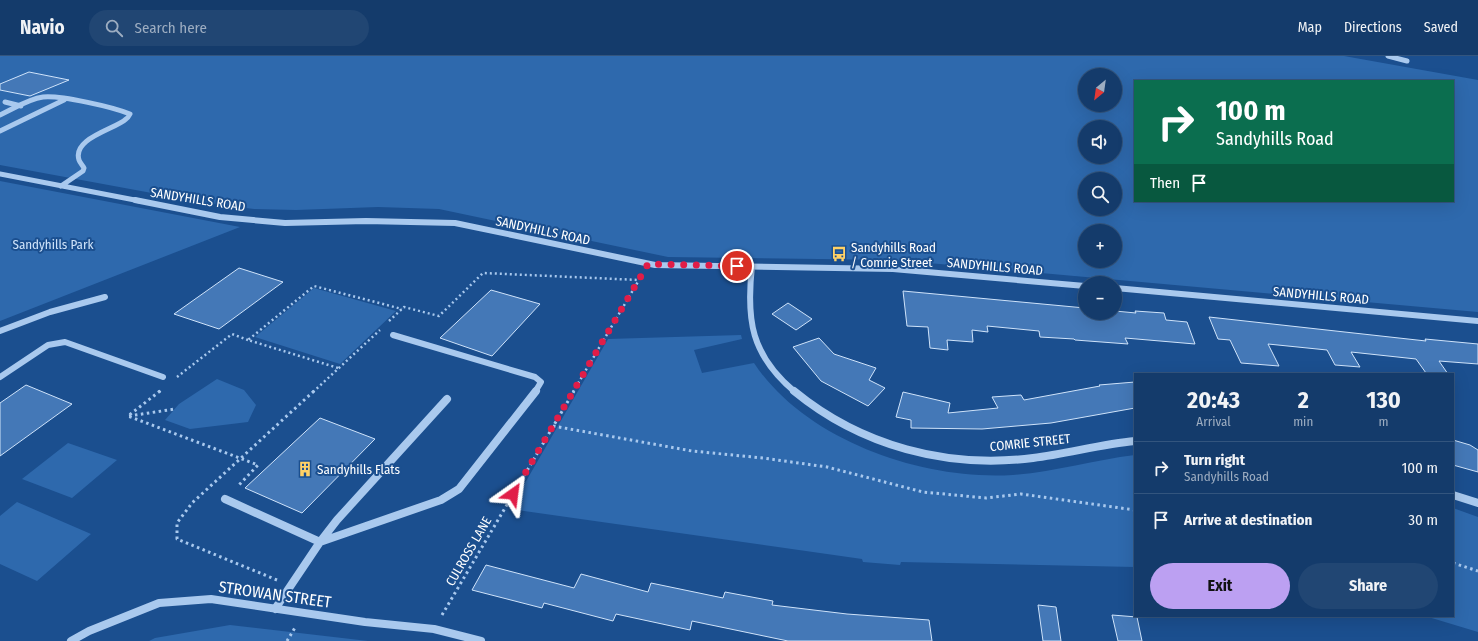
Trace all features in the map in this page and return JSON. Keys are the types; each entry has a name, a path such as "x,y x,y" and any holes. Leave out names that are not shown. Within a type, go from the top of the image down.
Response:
{"street":[{"path":"1388,56 1407,61"},
{"path":"0,115 44,97 116,109 130,114 126,120 86,141 79,148 78,155 81,165 84,168 83,171 62,186"},
{"path":"0,130 64,100"},
{"path":"5,102 21,106"},
{"name":"SANDYHILLS ROAD","path":"0,174 220,217 285,223 366,221 454,223 648,264 893,269 1078,285"},
{"name":"COMRIE STREET","path":"752,266 748,299 749,315 754,334 762,354 780,378 804,399 832,418 864,435 893,446 918,453 937,457 974,460 1011,460 1030,458 1134,441"},
{"name":"SANDYHILLS ROAD","path":"1122,289 1478,321"},
{"path":"0,331 50,312 104,297"},
{"path":"225,499 320,542 441,500 454,493 464,484 541,382 535,377 393,335"},
{"path":"0,377 48,345 65,342 163,377"},
{"path":"275,609 320,542 337,520 447,399"},
{"path":"1454,495 1478,503"},
{"name":"STROWAN STREET","path":"71,641 88,632 159,603 211,599 365,622 434,629 481,641"}],"path":[{"name":"CULROSS LANE","path":"434,629 648,264"},
{"path":"248,340 314,286 402,309 404,307 439,316 483,273 639,280"},
{"path":"290,586 262,572 177,539 177,523 192,503 402,309"},
{"path":"173,381 232,334 338,368"},
{"path":"128,416 162,390"},
{"path":"128,416 175,409"},
{"path":"128,416 258,465 225,499"},
{"path":"553,426 692,451 763,458 827,467 923,492 986,498 1021,494 1134,510"},
{"path":"1454,563 1478,571"}],"green space":[{"path":"0,56 1344,56 1478,80 1478,312 1122,280 1122,276 1078,276 895,260 668,257 439,209 378,207 296,210 254,209 206,203 0,165"},
{"name":"Sandyhills Park","path":"0,181 240,227 0,321"},
{"path":"314,288 396,311 340,364 255,337"},
{"path":"741,335 742,339 694,350 702,373 754,363 776,390 803,414 834,434 868,450 905,463 941,471 978,475 1013,475 1134,455 1134,567 901,562 900,565 863,562 862,559 510,509 608,339"},
{"path":"217,379 244,390 256,405 248,422 190,429 165,420 179,404"},
{"path":"68,443 117,460 72,498 22,479"},
{"path":"17,502 91,534 37,581 0,564 0,516"},
{"path":"1454,508 1478,517 1478,632 1428,617 1454,617"},
{"path":"230,625 368,641 149,641 155,638"}],"building":[{"path":"29,72 69,80 30,96 0,90 0,84"},
{"path":"239,268 283,282 219,329 174,314"},
{"path":"491,290 540,304 492,356 440,338"},
{"path":"903,291 1078,307 1078,320 1122,320 1122,312 1164,313 1166,320 1187,322 1195,344 1125,338 1128,344 1040,337 1039,331 987,326 988,332 972,330 973,342 947,340 948,350 930,348 928,327 907,326"},
{"path":"788,303 812,319 796,330 772,314"},
{"path":"1209,317 1426,341 1425,339 1478,344 1478,364 1439,361 1447,373 1426,373 1416,359 1351,352 1360,367 1335,365 1327,350 1268,344 1279,366 1241,363 1230,340 1218,339"},
{"path":"819,338 834,354 876,368 869,380 885,388 868,406 821,381 793,347"},
{"path":"1134,382 1134,408 1051,423 982,429 911,428 911,420 896,417 903,392 950,403 948,413 998,408 992,397 1021,395 1024,400 1100,386 1099,385"},
{"path":"26,385 72,404 0,456 0,403"},
{"name":"Sandyhills Flats","path":"320,418 375,439 302,513 245,488"},
{"path":"1454,440 1470,445 1478,450 1478,472 1454,465"},
{"path":"486,565 574,588 581,574 648,592 651,583 723,598 725,592 773,601 772,605 847,614 929,620 932,641 788,641 692,621 690,630 616,614 613,621 544,603 542,608 472,590"},
{"path":"1038,605 1056,607 1061,641 1043,641"},
{"path":"1112,615 1137,617 1142,641 1118,641"}],"place":[{"name":"Sandyhills Road / Comrie Street","path":"839,254"},
{"name":"Sandyhills Flats","path":"305,469"}],"route":[{"path":"513,494 648,264 683,266 737,266"}]}
